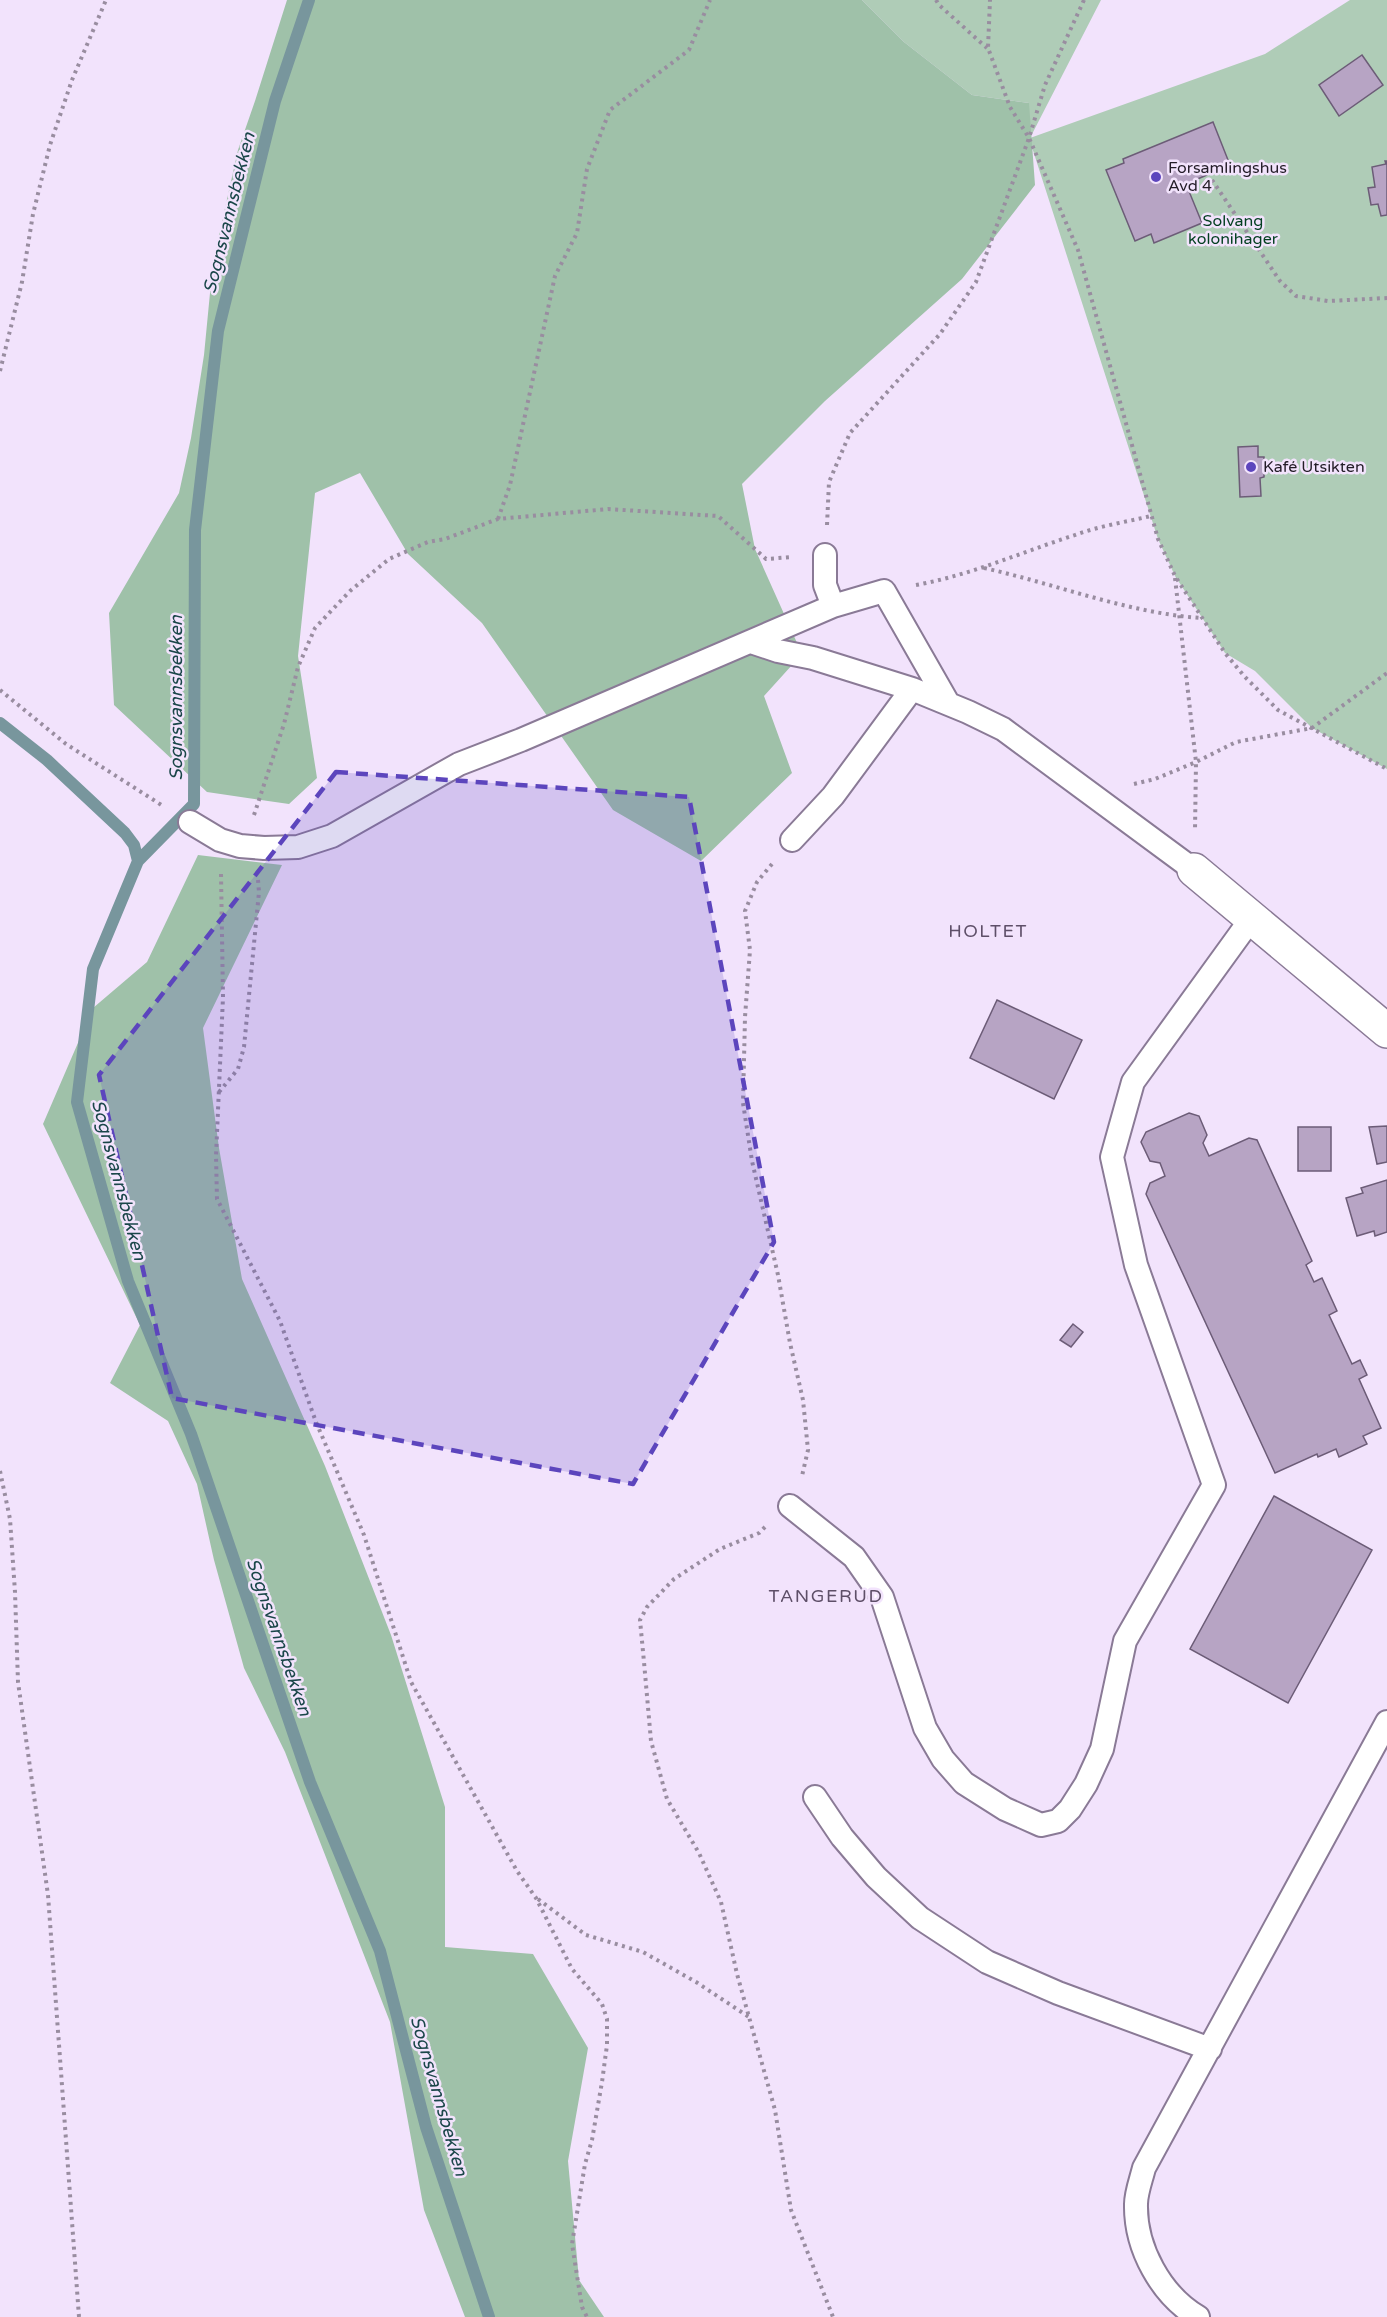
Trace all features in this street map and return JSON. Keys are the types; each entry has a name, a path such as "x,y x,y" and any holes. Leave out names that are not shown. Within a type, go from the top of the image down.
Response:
{"street":[{"path":"1194,870 1387,1030"}],"lane":[{"path":"825,555 825,585 833,606"},
{"path":"190,822 220,840 240,846 298,848 332,836 459,764 833,606 884,591 948,703"},
{"path":"751,642 778,651 813,658 912,689 1003,729 1194,870"},
{"path":"792,840 833,796 912,689"},
{"path":"790,1506 854,1557 882,1597 925,1728 943,1760 964,1783 1005,1809 1041,1825 1058,1821 1070,1809 1086,1784 1102,1749 1125,1641 1214,1485 1136,1265 1112,1157 1133,1082 1251,919"},
{"path":"1198,2317 1164,2285 1147,2260 1137,2227 1136,2202 1144,2168 1387,1722"},
{"path":"815,1797 842,1837 876,1877 920,1918 987,1962 1058,1993 1210,2049"}],"path":[{"path":"0,372 22,282 33,214 50,145 72,80 106,0"},
{"path":"498,519 510,485 555,276 577,233 587,169 610,110 689,50 710,0"},
{"path":"936,0 988,48"},
{"path":"990,0 988,48 1010,107 1029,138 1078,250 1151,516 1158,539 1175,576 1225,653 1278,710 1387,769"},
{"path":"586,2317 582,2307 572,2244 603,2073 607,2045 607,2019 602,2004 573,1969 536,1898 517,1871 411,1682 364,1535 316,1422 280,1321 217,1199 216,1156 223,996 221,872 240,846 258,805 284,724 298,667 315,628 350,591 389,559 428,542 445,539 498,519 608,509 718,516 766,559 825,555 829,482 850,433 940,334 976,282 1046,85 1084,0"},
{"path":"1212,180 1280,281 1296,296 1328,301 1387,298"},
{"path":"884,591 940,580 983,568 1077,534 1151,516"},
{"path":"983,568 1179,616 1202,618"},
{"path":"1175,576 1196,762 1194,870"},
{"path":"1092,793 1155,779 1236,742 1312,728 1387,673"},
{"path":"0,690 66,744 163,807"},
{"path":"792,840 758,882 745,911 750,950 745,1017 743,1103 752,1161 803,1401 808,1450 801,1481 790,1506 759,1533 720,1549 674,1579 647,1607 640,1620 651,1741 664,1790 699,1853 721,1902 749,2018 776,2110 791,2210 833,2317"},
{"path":"219,1092 238,1069 244,1047 259,892 256,869 264,848"},
{"path":"0,1471 10,1519 18,1682 48,1894 79,2317"},
{"path":"536,1898 586,1935 643,1952 696,1982 749,2018"}],"highlighted area":[{"path":"336,772 689,797 774,1242 633,1484 172,1398 99,1075"}],"green space":[{"path":"287,0 862,0 904,42 972,95 1029,103 1035,185 962,279 825,401 742,484 755,549 802,654 764,696 792,773 701,861 613,810 482,623 408,554 360,473 315,493 298,656 317,778 289,804 207,792 114,705 109,613 179,493 191,438 204,355 213,262 238,150"},
{"name":"Solvang kolonihager","path":"862,0 1101,0 1030,138 1265,54 1350,0 1387,0 1387,769 1312,728 1255,671 1225,653 1175,576 1158,539 1029,138 1029,103 972,95 904,42"},
{"path":"198,855 282,865 203,1028 219,1148 242,1279 325,1466 391,1635 445,1807 445,1947 533,1954 588,2048 568,2161 579,2280 604,2317 465,2317 424,2210 390,2022 285,1752 244,1668 214,1560 197,1484 168,1421 110,1383 140,1325 43,1124 93,1008 147,962"}],"building":[{"path":"1362,55 1383,85 1339,116 1319,85"},
{"name":"Forsamlingshus Avd 4","path":"1213,122 1230,165 1186,184 1202,223 1154,243 1151,234 1135,241 1106,170 1124,163 1123,159"},
{"path":"1385,161 1387,161 1387,215 1381,216 1378,204 1371,205 1368,188 1375,187 1372,167 1386,164"},
{"name":"Kafé Utsikten","path":"1258,446 1258,457 1264,457 1264,477 1260,478 1261,496 1240,497 1238,447"},
{"path":"997,1000 1082,1040 1054,1099 970,1058"},
{"path":"1189,1113 1199,1116 1207,1135 1203,1143 1209,1156 1249,1138 1257,1140 1312,1261 1306,1265 1314,1282 1322,1278 1337,1311 1329,1315 1352,1364 1360,1360 1367,1375 1359,1379 1381,1428 1363,1436 1367,1444 1339,1457 1336,1449 1318,1457 1317,1454 1275,1473 1146,1194 1150,1183 1165,1176 1160,1163 1150,1161 1141,1142 1146,1132"},
{"path":"1387,1126 1387,1162 1377,1164 1369,1127"},
{"path":"1298,1127 1331,1127 1331,1171 1298,1171"},
{"path":"1387,1180 1387,1232 1375,1236 1374,1231 1357,1236 1346,1198 1363,1193 1361,1188"},
{"path":"1073,1324 1083,1332 1071,1347 1060,1340"},
{"path":"1274,1496 1372,1550 1288,1703 1190,1649"}],"waterway":[{"name":"Sognsvannsbekken","path":"309,0 275,101 218,331 195,530 194,804 138,861 93,969 77,1102 128,1281 191,1434 310,1782 380,1951 426,2127 489,2317"},
{"path":"0,723 47,760 125,833 134,845 138,861"}],"place":[{"name":"Forsamlingshus Avd 4","path":"1156,177"},
{"name":"Kafé Utsikten","path":"1251,467"}],"district":[{"name":"HOLTET","path":"988,931"},
{"name":"TANGERUD","path":"826,1596"}]}
